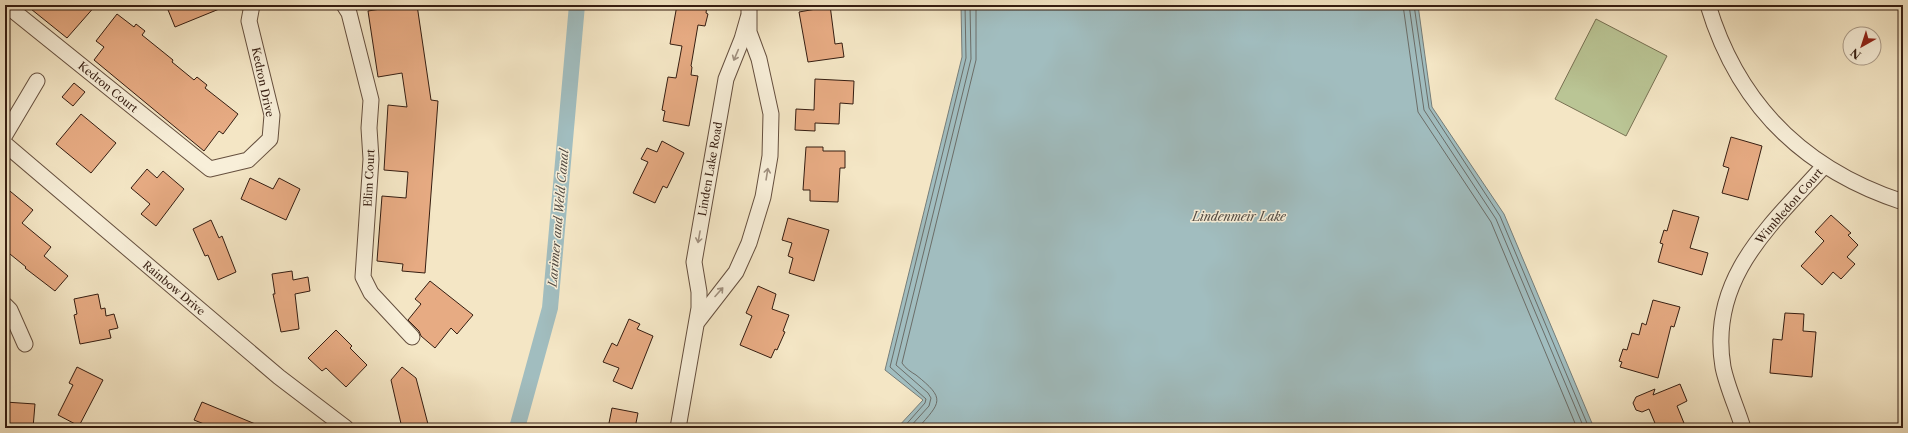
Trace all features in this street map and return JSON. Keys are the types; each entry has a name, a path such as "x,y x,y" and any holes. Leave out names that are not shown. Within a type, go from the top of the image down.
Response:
{"street":[{"name":"Kedron Court","path":"6,5 210,169"},
{"name":"Kedron Drive","path":"210,169 248,160 270,139 272,115 249,21 252,5"},
{"name":"Elim Court","path":"344,5 349,13 371,100 369,128 371,159 363,277 371,293 412,338"},
{"path":"1708,5 1716,31 1742,83 1768,118 1811,157 1824,166 1848,180 1903,202"},
{"name":"Linden Lake Road","path":"696,324 736,272 749,243 763,197 770,156 770,114 759,59 749,32 748,12"},
{"name":"Linden Lake Road","path":"678,428 699,308 699,292 694,262 726,79 742,39 748,12"},
{"path":"5,135 37,81"},
{"name":"Rainbow Drive","path":"5,144 279,377 346,428"},
{"name":"Wimbledon Court","path":"1743,428 1723,367 1721,333 1727,298 1740,266 1760,236 1824,166"},
{"path":"5,305 10,310 25,344"}],"green space":[{"path":"1596,19 1667,56 1626,136 1555,99"}],"water":[{"name":"Lindenmeir Lake","path":"961,5 1418,5 1432,107 1504,214 1594,428 897,428 923,400 885,370 962,57"}],"building":[{"path":"26,5 96,5 67,38"},
{"path":"166,5 229,5 175,27"},
{"path":"392,5 417,5 431,100 438,101 425,273 402,271 403,264 377,261 382,196 406,198 408,172 384,170 388,105 407,107 402,73 378,77 368,11 393,7"},
{"path":"677,5 707,5 706,13 708,14 705,26 698,25 691,66 691,75 698,76 689,126 663,121 665,111 662,110 668,77 676,78 682,46 670,44"},
{"path":"816,5 830,5 835,44 842,43 844,57 808,62 799,12 816,9"},
{"path":"117,14 134,27 136,24 145,31 142,35 173,60 172,62 194,80 197,77 207,85 205,88 238,114 223,134 219,131 204,151 94,60 104,47 96,41"},
{"path":"815,79 854,81 853,104 840,103 839,124 815,123 815,131 795,130 796,109 814,110"},
{"path":"74,83 85,92 73,106 62,97"},
{"path":"81,114 116,143 91,173 56,144"},
{"path":"1731,137 1762,146 1748,200 1722,193 1729,168 1723,166"},
{"path":"662,141 684,153 667,188 663,186 655,203 633,193 648,162 641,159 647,148 657,152"},
{"path":"806,147 823,147 823,151 845,151 845,168 840,168 838,202 810,201 810,190 803,190"},
{"path":"147,169 157,178 163,171 184,189 156,226 141,214 150,204 131,188"},
{"path":"250,178 273,189 279,178 300,189 286,220 241,199"},
{"path":"5,187 33,210 22,223 51,247 44,256 68,276 55,291 25,268 26,267 5,250"},
{"path":"1673,210 1699,217 1690,248 1708,253 1702,275 1658,262 1663,244 1660,243 1664,230 1667,231"},
{"path":"1831,215 1851,233 1848,235 1858,245 1847,257 1855,264 1841,279 1833,272 1822,285 1801,266 1824,241 1815,232"},
{"path":"788,218 829,230 814,281 789,273 793,258 788,256 792,243 782,240"},
{"path":"211,220 219,238 222,236 236,272 218,280 208,255 205,256 193,229"},
{"path":"292,271 293,280 308,277 310,291 295,294 299,329 281,332 273,294 275,294 272,274"},
{"path":"430,281 473,315 457,334 451,328 435,348 421,336 419,331 408,320 421,304 415,299"},
{"path":"758,286 776,294 772,309 789,315 783,331 785,332 777,350 775,349 771,358 740,345 752,316 746,313"},
{"path":"98,294 101,309 105,308 106,316 114,314 118,328 109,330 111,338 80,344 74,315 77,314 74,299"},
{"path":"1653,300 1680,307 1674,327 1671,326 1658,378 1620,367 1622,362 1619,361 1623,349 1627,350 1632,333 1639,335 1642,323 1646,325"},
{"path":"1785,313 1804,314 1803,331 1816,332 1812,377 1770,373 1773,339 1782,340"},
{"path":"629,319 640,324 637,329 653,336 632,389 613,381 619,368 603,362 612,343 617,346"},
{"path":"336,330 352,346 350,348 367,365 346,387 326,368 322,371 308,358"},
{"path":"77,367 103,380 79,426 58,415 73,385 69,383"},
{"path":"402,367 416,378 429,428 402,428 391,380"},
{"path":"1680,384 1687,401 1677,406 1686,428 1657,428 1649,409 1642,412 1636,410 1633,403 1636,397 1655,389 1653,395"},
{"path":"5,402 35,404 33,428 5,428"},
{"path":"202,402 265,428 214,428 194,420"},
{"path":"612,408 638,413 635,428 608,428"}],"waterway":[{"name":"Larimer and Weld Canal","path":"517,428 550,308 577,5"}]}
